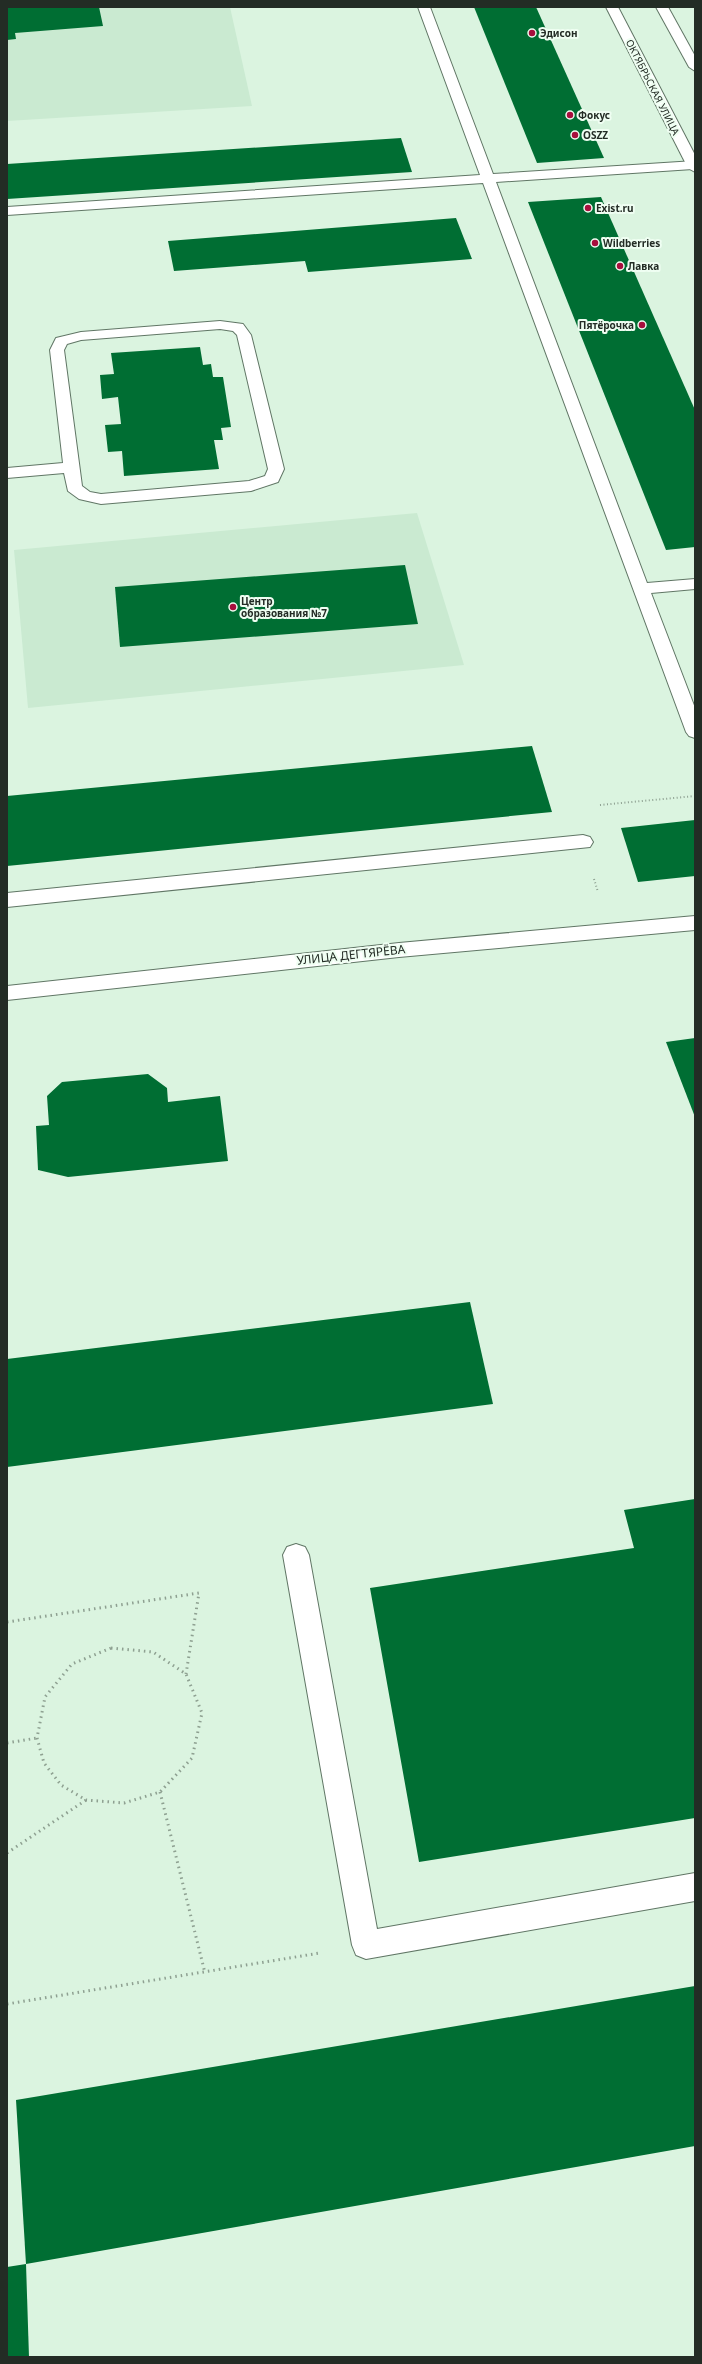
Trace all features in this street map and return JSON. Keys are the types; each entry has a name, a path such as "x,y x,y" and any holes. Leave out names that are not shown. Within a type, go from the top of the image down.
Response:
{"main road":[{"path":"424,7 695,732"},
{"name":"ОКТЯБРЬСКАЯ УЛИЦА","path":"612,7 694,166"},
{"path":"662,7 695,67"},
{"path":"7,211 488,178 694,166"},
{"path":"220,325 238,327 244,335 276,469 272,479 251,486 101,499 85,496 74,488 72,467 57,350 61,341 81,336 220,325"},
{"path":"7,473 72,467"},
{"path":"641,589 695,584"},
{"path":"7,900 583,842"},
{"name":"УЛИЦА ДЕГТЯРЁВА","path":"7,993 399,950 695,923"},
{"path":"296,1555 366,1944 695,1887"}],"path":[{"path":"7,1622 199,1594 186,1674 202,1713 192,1758 160,1792 124,1803 86,1800 61,1786 44,1763 37,1738 45,1697 72,1664 111,1648 153,1652 186,1674"},
{"path":"7,1743 37,1738"},
{"path":"160,1792 205,1973"},
{"path":"7,1853 86,1800"},
{"path":"7,2004 205,1973 366,1944"}],"shaded area":[{"path":"7,7 230,7 252,106 7,121"},
{"name":"Центр образования №7","path":"417,513 464,665 28,708 14,550"}],"building":[{"path":"7,7 99,7 103,26 15,33 16,39 7,40"},
{"path":"474,7 536,7 604,158 537,163"},
{"path":"401,138 412,172 7,199 7,164"},
{"path":"601,197 695,410 695,547 666,550 528,202"},
{"path":"456,218 472,259 308,272 305,261 174,271 168,241"},
{"path":"200,347 203,365 211,364 213,377 223,377 231,427 221,428 223,440 214,440 219,469 124,476 122,451 108,452 105,425 121,424 118,397 102,399 100,375 114,374 111,353"},
{"path":"405,565 418,624 120,647 115,587"},
{"path":"532,746 552,812 7,866 7,796"},
{"path":"695,820 695,876 638,882 621,828"},
{"path":"695,1038 695,1117 666,1042"},
{"path":"148,1074 167,1088 168,1102 220,1096 228,1161 68,1177 38,1170 36,1126 49,1125 47,1096 62,1082"},
{"path":"470,1302 493,1404 7,1467 7,1359"},
{"path":"695,1499 695,1818 419,1862 370,1588 634,1548 624,1510"},
{"path":"695,1986 695,2146 26,2264 16,2100"},
{"path":"26,2264 29,2357 7,2357 7,2267"}],"place":[{"name":"Эдисон","path":"532,33"},
{"name":"Фокус","path":"570,115"},
{"name":"OSZZ","path":"575,135"},
{"name":"Exist.ru","path":"588,208"},
{"name":"Wildberries","path":"595,243"},
{"name":"Лавка","path":"620,266"},
{"name":"Пятёрочка","path":"642,325"},
{"name":"Центр образования №7","path":"233,607"}]}
